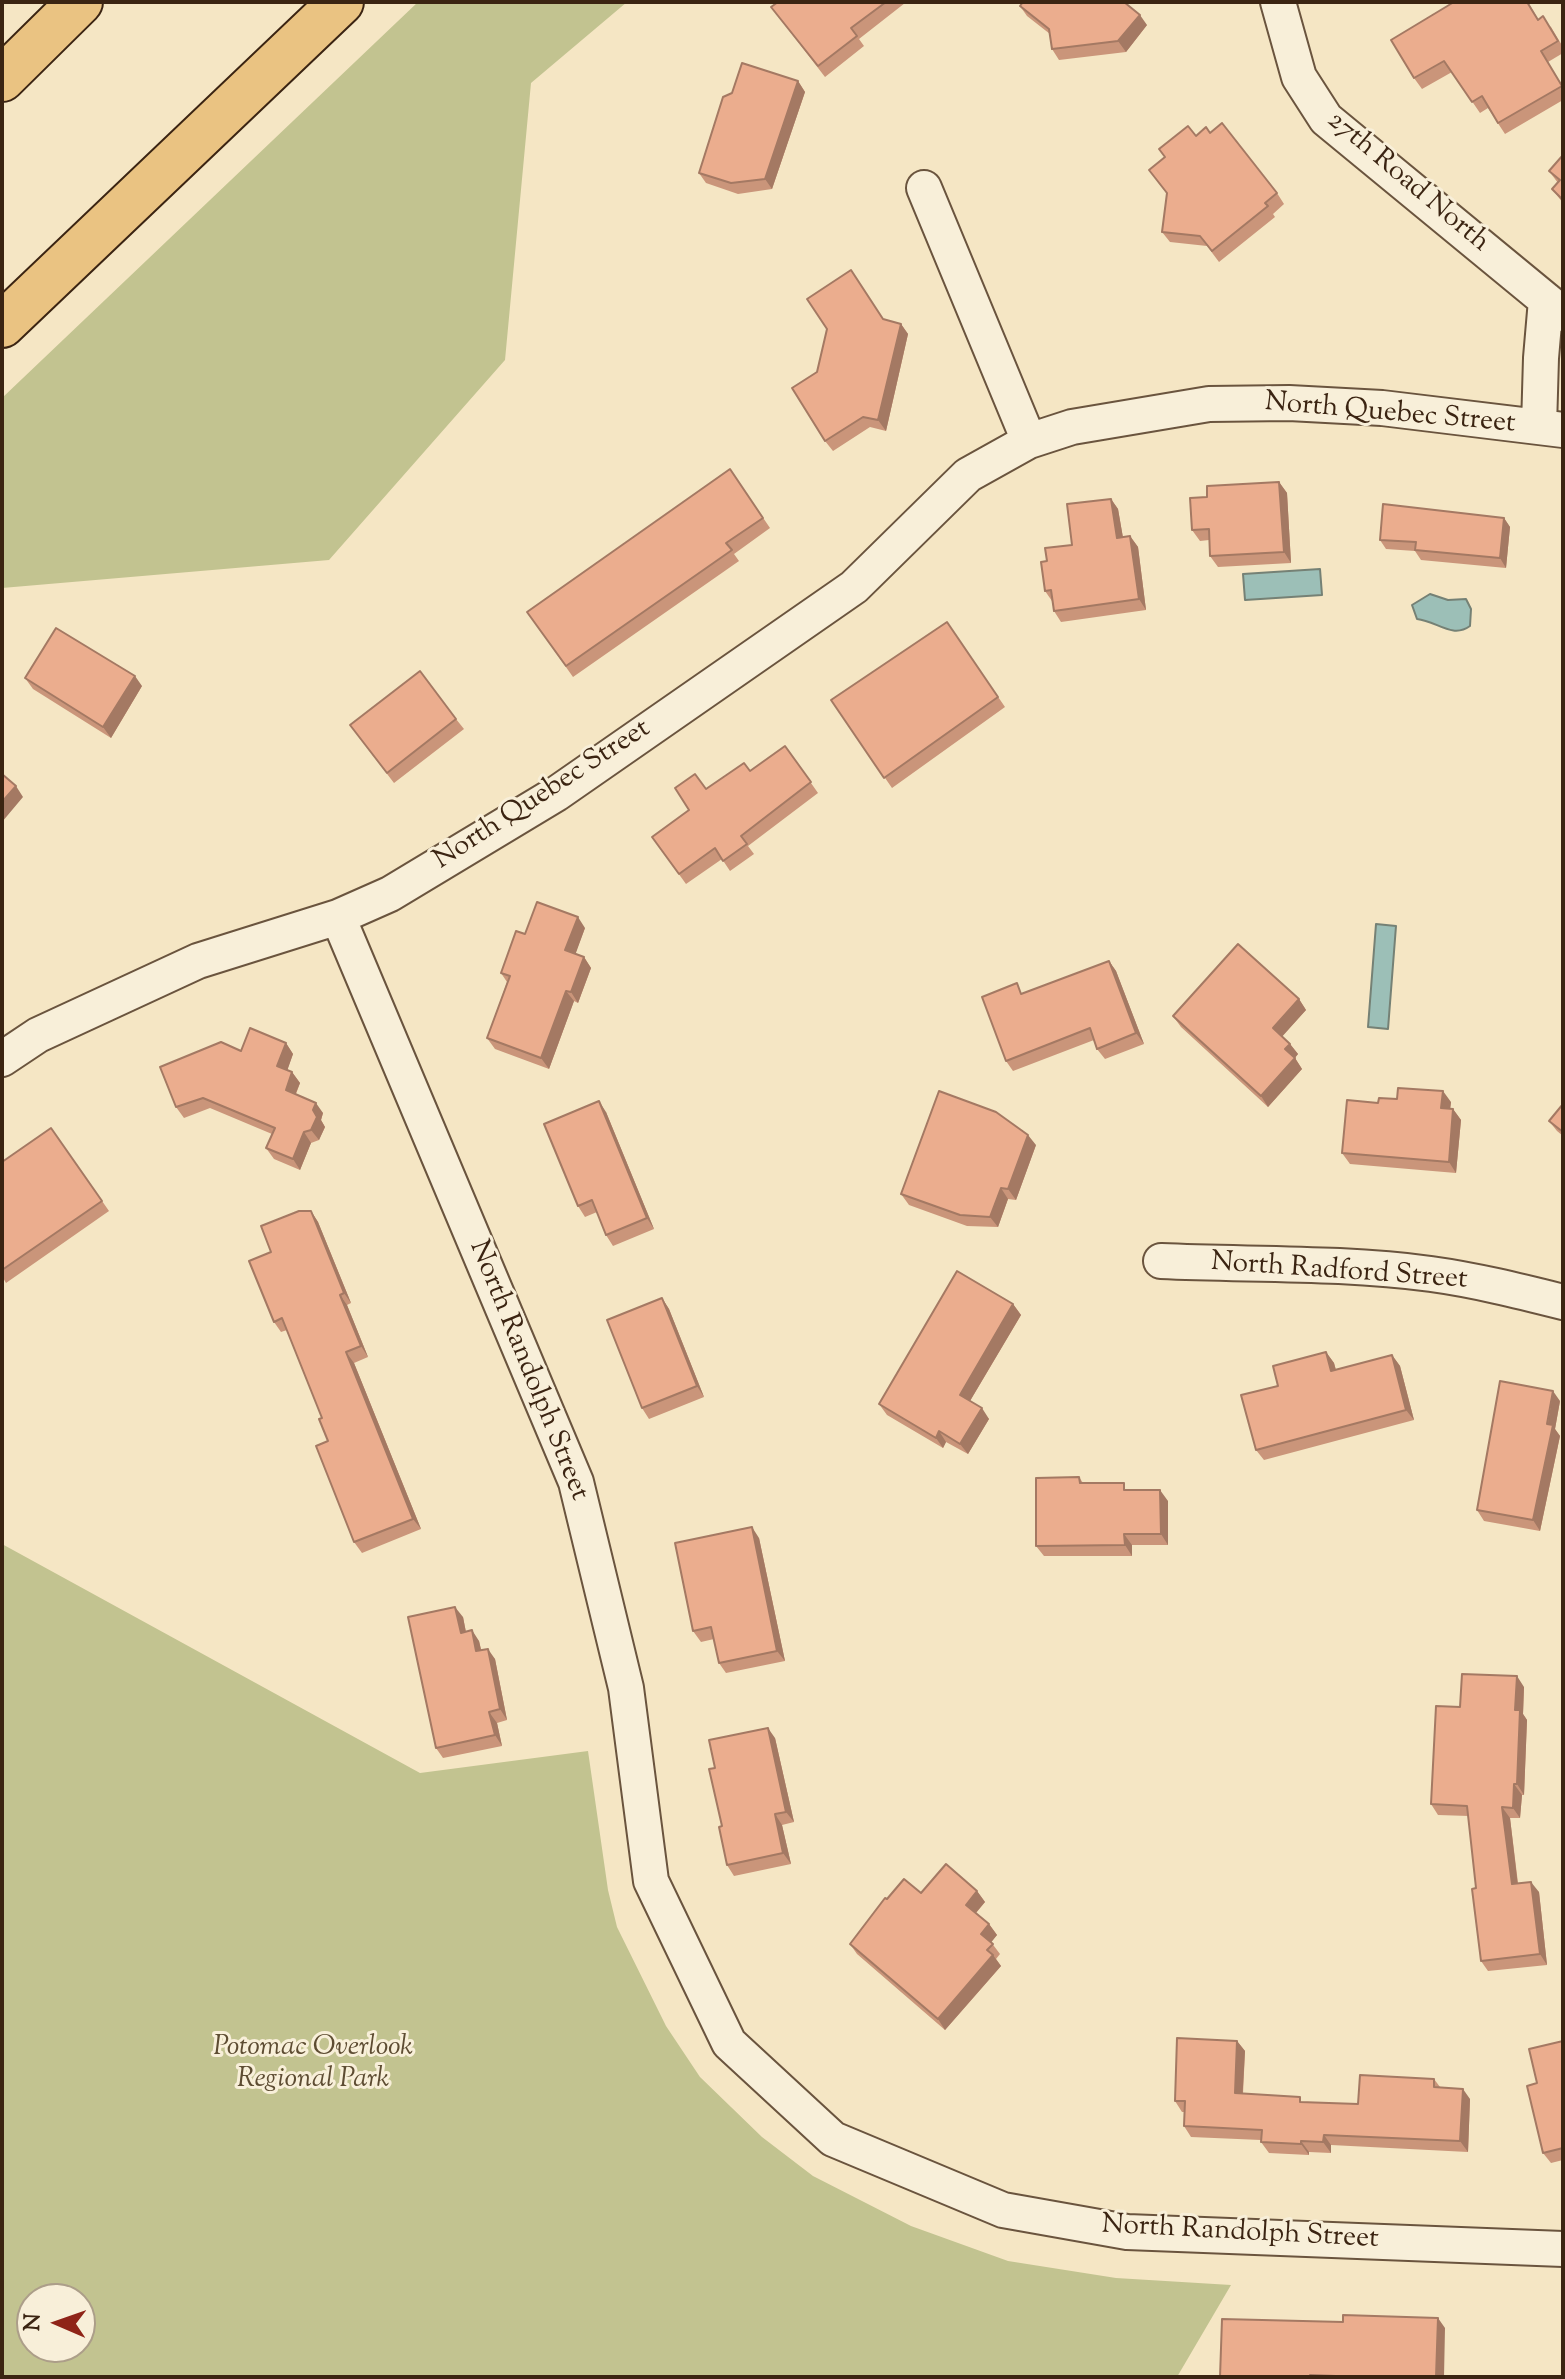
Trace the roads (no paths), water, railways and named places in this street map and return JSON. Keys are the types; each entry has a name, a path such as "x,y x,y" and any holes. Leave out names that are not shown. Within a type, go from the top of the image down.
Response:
{"highway":[{"path":"2,79 80,2"},
{"path":"2,325 341,2"}],"street":[{"name":"27th Road North","path":"1278,2 1299,77 1326,119 1555,307 1541,358 1551,429"},
{"path":"924,188 1029,441"},
{"name":"North Quebec Street","path":"2,1059 38,1035 198,961 338,917 390,894 556,794 854,587 968,475 1029,441 1072,427 1209,404 1289,403 1382,408 1551,429"},
{"name":"North Randolph Street","path":"338,917 576,1482 626,1688 651,1881 729,2043 833,2139 1003,2210 1127,2232 1563,2249"},
{"name":"North Radford Street","path":"1161,1261 1430,1274 1563,1302"}],"water":[{"path":"1320,569 1322,595 1245,600 1243,574"},
{"path":"1430,594 1448,600 1466,599 1471,609 1470,626 1457,631 1417,619 1412,605"},
{"path":"1376,924 1396,926 1388,1029 1368,1027"}],"park label":[{"name":"Potomac Overlook Regional Park","path":"313,2065"}]}
